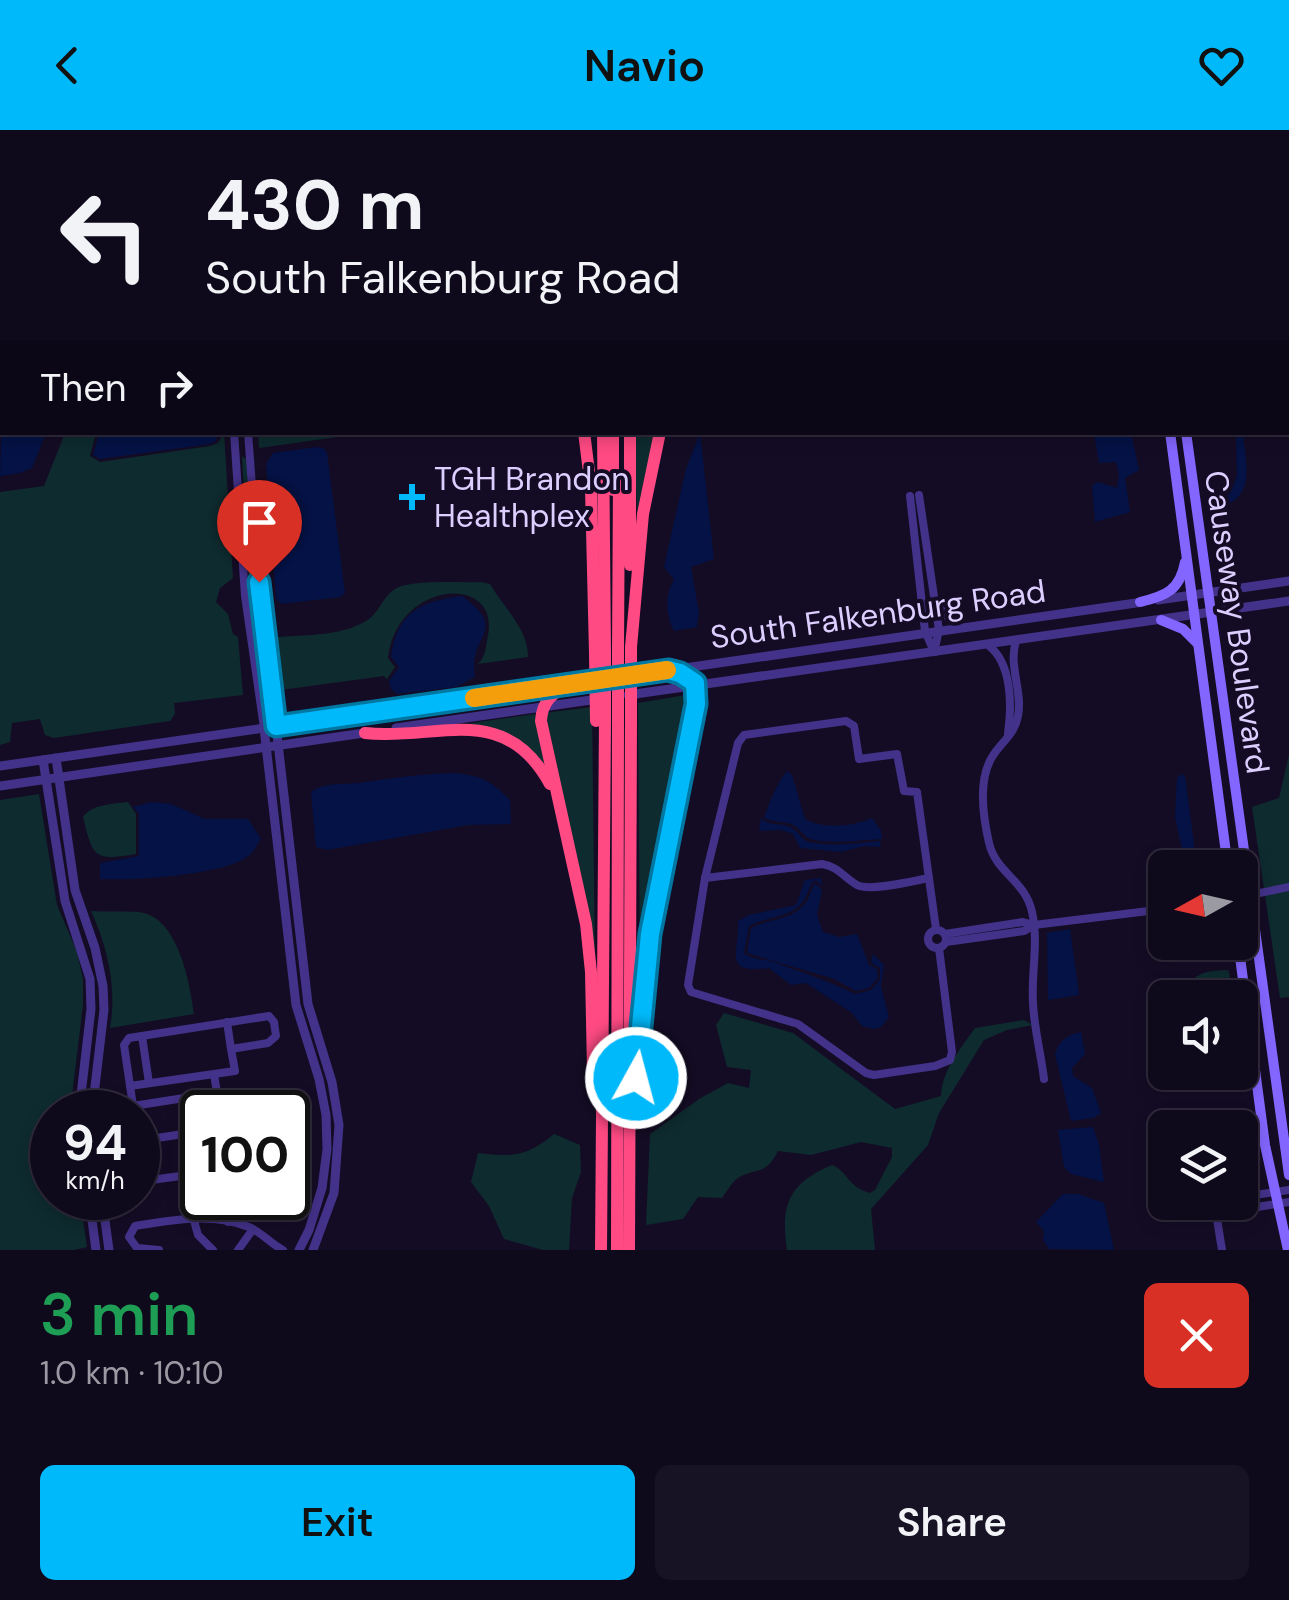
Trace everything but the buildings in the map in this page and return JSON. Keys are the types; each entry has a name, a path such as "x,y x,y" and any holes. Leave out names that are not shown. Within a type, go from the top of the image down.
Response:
{"highway":[{"path":"584,435 612,650 631,716 630,1250"},
{"path":"604,435 612,650"},
{"path":"612,650 616,435"},
{"path":"601,1250 608,722 630,435"},
{"path":"612,650 659,435"},
{"path":"630,1123 650,934 697,686 687,676 668,670"},
{"path":"569,684 552,695 543,707 541,724 588,939 602,1182"},
{"path":"608,722 618,808 616,1250"},
{"path":"364,733 458,729 490,732 516,744 531,757 555,794"}],"main road":[{"name":"Causeway Boulevard","path":"1170,435 1226,850"},
{"name":"Causeway Boulevard","path":"1186,435 1240,850"},
{"path":"1140,602 1162,596 1178,586 1186,551"},
{"path":"1161,620 1184,630 1198,646"},
{"path":"1241,960 1288,1250"},
{"name":"Causeway Boulevard","path":"1255,960 1289,1175"}],"street":[{"path":"234,435 245,596 296,1005 326,1115 322,1188 299,1250"},
{"path":"235,444 248,438 262,622 308,1004 330,1070 339,1125 334,1193 314,1250"},
{"path":"915,495 939,630 934,652 925,631 915,495"},
{"name":"South Falkenburg Road","path":"5,765 1289,581"},
{"name":"South Falkenburg Road","path":"2,785 1289,601"},
{"path":"936,606 948,620 960,626"},
{"path":"1016,641 1012,657 1019,710 1014,729 992,756 983,798 990,846 1001,868 1025,890 1034,926 1037,958 1033,1002 1044,1079"},
{"path":"988,644 1004,664 1011,712 1008,738"},
{"path":"846,721 854,726 858,759 897,754 904,791 917,792 929,878 941,938 950,1060 874,1076 798,1024 691,992 688,986 706,878 738,743 744,735 846,721"},
{"path":"56,758 76,890 103,986 95,1090"},
{"path":"39,761 65,901 90,979 91,1009 82,1090"},
{"path":"706,878 822,864 841,870 856,885 866,888 929,878"},
{"path":"1258,892 1289,886"},
{"path":"941,938 1024,931 1034,926 1148,910"},
{"path":"180,1099 133,1106 124,1045 129,1038 269,1016 274,1022 276,1036 268,1043 231,1049"},
{"path":"130,1086 235,1071 227,1022"},
{"path":"142,1036 149,1083"},
{"path":"214,1074 216,1090"},
{"path":"1280,1200 1289,1190"},
{"path":"158,1250 136,1248 129,1238 135,1226 180,1219"},
{"path":"92,1220 96,1250"},
{"path":"105,1220 109,1250"},
{"path":"193,1220 198,1235 213,1250"},
{"path":"214,1220 253,1229 283,1250"},
{"path":"1217,1220 1222,1250"},
{"path":"238,1250 253,1229"}],"green space":[{"path":"64,435 95,435 90,456 100,462 210,446 224,435 233,578 220,588 216,602 228,614 233,634 238,637 243,695 174,703 175,714 170,721 54,738 45,735 40,719 12,723 10,742 0,745 0,492 44,486"},
{"path":"258,435 352,435 259,448"},
{"path":"634,435 656,435 637,512"},
{"path":"242,456 248,461 258,621 249,592"},
{"path":"490,584 515,619 528,657 478,664 486,647 488,615 479,601 464,594 446,594 427,600 409,613 395,632 388,658 395,667 387,679 384,676 281,690 273,629 277,637 337,632 369,619 392,591 402,586"},
{"path":"686,695 689,700 657,853 640,987 638,703"},
{"path":"592,707 595,963 544,713"},
{"path":"535,714 549,771 537,759 458,725"},
{"path":"1289,755 1289,997 1280,998 1252,807 1279,798"},
{"path":"39,794 57,905 77,952 83,979 73,1090 30,1090 30,1220 83,1220 87,1247 74,1250 0,1250 0,800"},
{"path":"128,802 136,814 136,854 98,854 83,817 97,807"},
{"path":"91,911 138,912 163,925 180,952 194,1014 110,1028 110,968"},
{"path":"1211,971 1229,971 1230,980 1194,980"},
{"path":"724,1013 793,1033 895,1109 941,1096 948,1069 975,1028 1024,1020 1033,1025 984,1040 939,1113 928,1145 871,1209 875,1250 787,1250 785,1220 797,1188 832,1165 870,1193 892,1157 892,1148 861,1142 811,1155 778,1151 764,1168 736,1180 722,1198 698,1197 683,1219 646,1225 650,1134 728,1083 749,1088 751,1070 727,1067 716,1025"},
{"path":"554,1134 580,1145 581,1172 572,1198 569,1250 543,1250 504,1239 489,1206 471,1182 478,1153 519,1154"}],"shaded area":[{"path":"1,435 45,435 32,468 0,476"},
{"path":"98,435 217,435 210,444 100,459 93,455"},
{"path":"700,435 714,559 691,567 699,613 697,627 674,631 667,605 674,579 664,567 686,469"},
{"path":"1094,435 1131,435 1139,470 1125,478 1130,512 1095,522 1092,486 1098,482 1117,488 1119,474 1116,462 1099,463"},
{"path":"1236,435 1243,435 1247,470 1243,489 1238,497 1215,509 1215,499 1230,494 1237,476"},
{"path":"316,447 327,453 345,593 340,597 281,604 276,598 266,464 273,453"},
{"path":"462,596 484,618 486,626 476,651 475,677 456,687 397,694 389,681 399,667 391,657 405,619 434,601"},
{"path":"787,771 792,775 805,819 838,826 872,818 882,839 815,840 791,824 764,818"},
{"path":"455,773 485,780 503,793 510,800 511,824 468,825 327,850 316,847 311,792 316,789 333,784"},
{"path":"1185,776 1195,850 1182,850 1175,817 1177,778"},
{"path":"152,802 171,804 205,819 248,819 261,839 247,857 218,868 154,878 100,879 100,863 139,856 139,813 133,807"},
{"path":"761,818 790,827 809,842 881,841 880,847 864,846 841,852 800,848 793,834 759,831"},
{"path":"821,878 822,886 813,881 797,908 749,926 744,953 855,994 871,990 880,979 880,968 871,963 873,954 884,965 881,987 889,1017 881,1027 862,1026 852,1013 806,983 791,985 769,968 744,968 736,959 738,921 796,905 805,880"},
{"path":"815,883 822,890 817,915 823,932 839,937 857,934 869,965 877,969 878,978 869,988 856,991 834,979 747,953 751,928 799,910"},
{"path":"1070,929 1079,995 1048,1000 1047,933"},
{"path":"1081,1032 1085,1054 1072,1068 1073,1076 1092,1088 1101,1113 1071,1121 1055,1054 1065,1039"},
{"path":"1093,1127 1104,1182 1071,1174 1064,1167 1058,1130"},
{"path":"1063,1194 1078,1194 1104,1203 1114,1250 1049,1249 1043,1240 1044,1231 1036,1222"}],"slow traffic":[{"path":"474,698 667,670"}],"place":[{"name":"TGH Brandon Healthplex","path":"412,497"}],"route":[{"path":"259,582 276,726 668,670 695,683 696,704 650,934 636,1078"}]}
